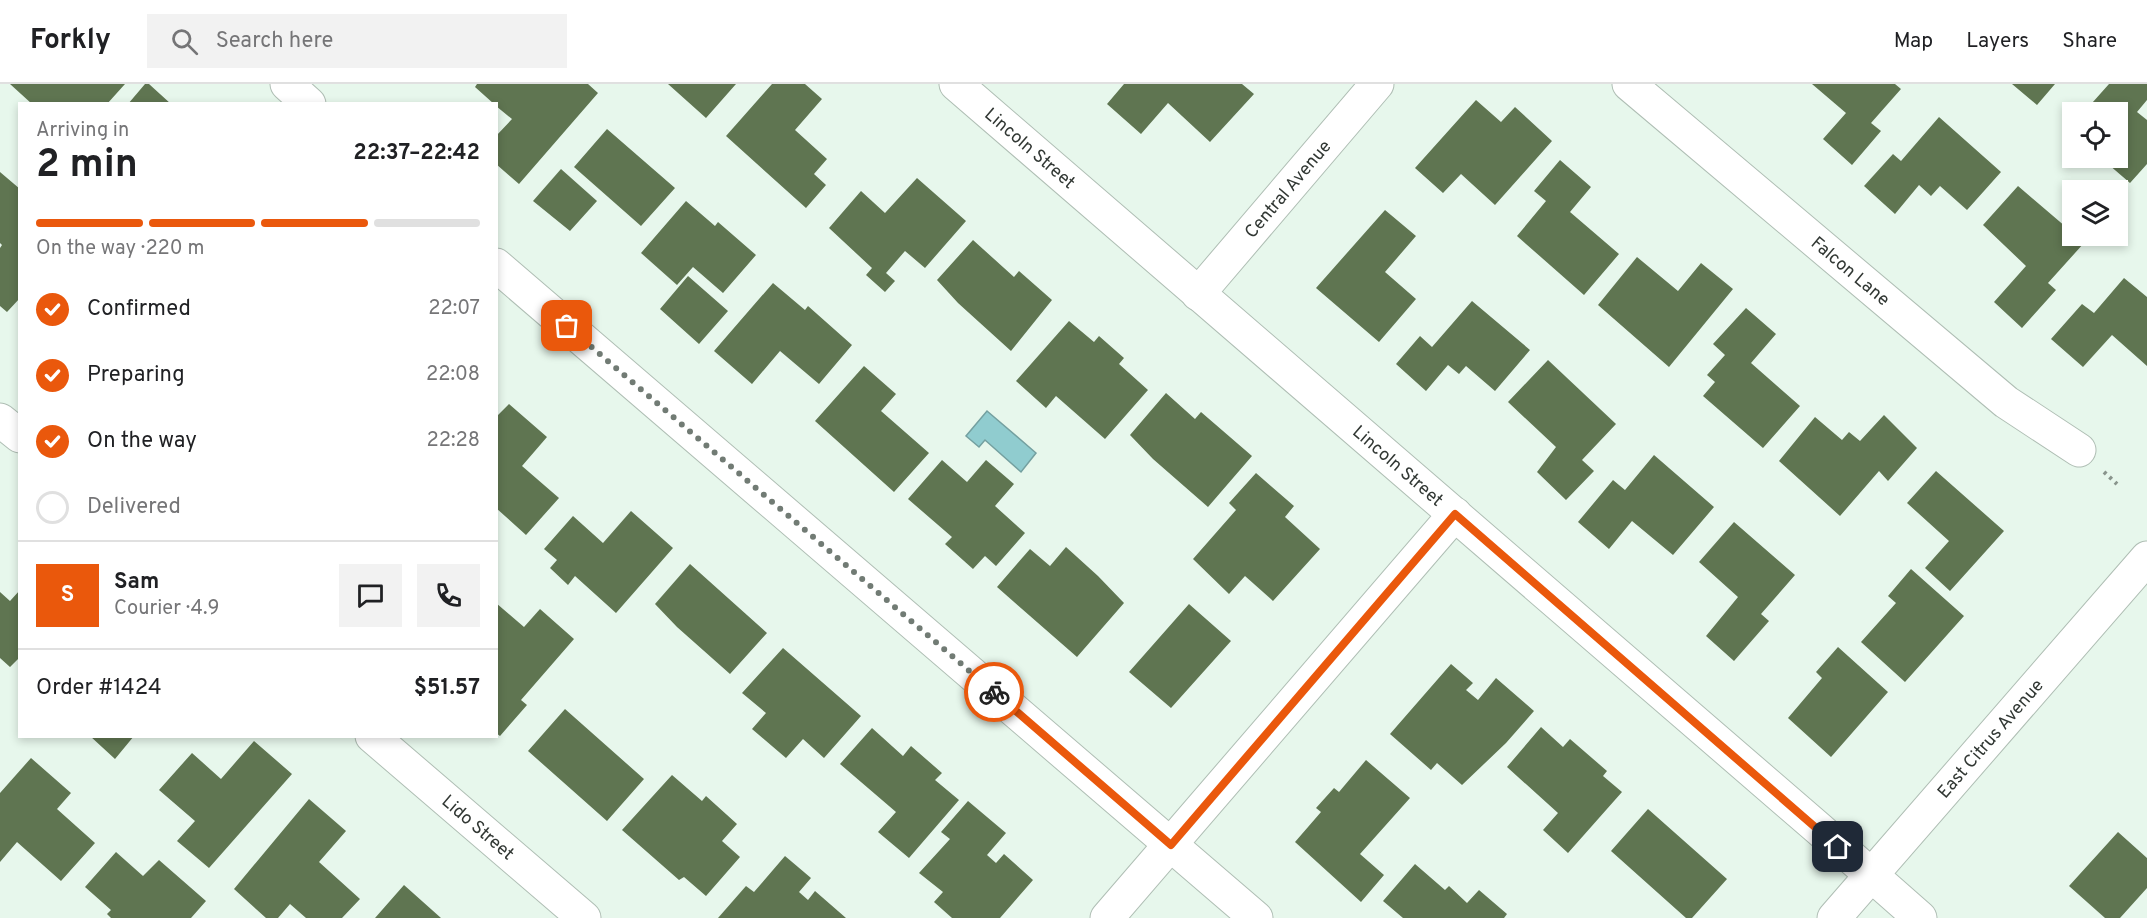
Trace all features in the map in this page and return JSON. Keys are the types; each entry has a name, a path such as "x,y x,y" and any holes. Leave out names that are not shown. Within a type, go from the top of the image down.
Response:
{"street":[{"path":"287,84 307,102"},
{"name":"Lincoln Street","path":"956,84 1811,821 1870,876 1920,918"},
{"name":"Central Avenue","path":"1198,294 1377,84"},
{"name":"Falcon Lane","path":"1629,84 2006,402 2079,450"},
{"path":"498,267 1256,918"},
{"path":"0,420 18,434"},
{"path":"1107,918 1455,514"},
{"name":"East Citrus Avenue","path":"1834,918 2147,558"},
{"name":"Lido Street","path":"374,738 584,918"}],"water":[{"path":"987,411 1036,453 1021,472 985,440 979,447 966,436"}],"building":[{"path":"10,84 125,84 109,102 30,102"},
{"path":"145,84 149,84 169,102 130,102"},
{"path":"477,84 588,84 598,93 519,184 498,166 498,134 512,119 498,108 498,102 492,102 475,87"},
{"path":"668,84 736,84 706,118"},
{"path":"772,84 805,84 822,99 795,130 827,159 814,174 826,185 806,208 726,136"},
{"path":"1124,84 1242,84 1254,94 1210,142 1168,103 1141,134 1107,104"},
{"path":"1812,84 1895,84 1901,89 1871,123 1881,131 1852,165 1823,139 1846,113"},
{"path":"2012,84 2055,84 2037,105"},
{"path":"2109,84 2147,84 2147,100 2137,112 2147,120 2147,164 2130,183 2113,168 2128,168 2128,102 2093,102"},
{"path":"1476,100 1501,122 1515,107 1552,141 1495,205 1461,174 1443,193 1415,168"},
{"path":"1939,117 2001,172 1967,210 1940,186 1931,196 1919,185 1895,214 1864,186 1893,154 1901,161"},
{"path":"607,129 675,188 641,226 574,167"},
{"path":"1560,160 1591,187 1570,212 1619,254 1584,295 1517,236 1546,201 1534,191"},
{"path":"561,169 597,201 570,231 533,201"},
{"path":"0,172 18,187 18,300 7,312 0,306 0,248 2,245 0,243"},
{"path":"917,178 966,221 925,268 905,251 886,273 895,281 885,292 866,275 872,268 829,228 861,191 885,213"},
{"path":"2018,186 2062,224 2062,246 2081,246 2048,283 2056,290 2022,328 1994,302 2026,266 1983,225"},
{"path":"686,201 715,226 718,222 756,255 723,293 693,267 677,285 641,253"},
{"path":"1385,210 1416,236 1385,272 1416,299 1379,342 1316,288"},
{"path":"973,240 1014,277 1019,271 1052,300 1011,351 958,303 937,280"},
{"path":"1637,257 1678,291 1701,263 1733,289 1669,367 1598,305"},
{"path":"688,276 728,311 699,344 660,309"},
{"path":"2124,278 2147,297 2147,366 2112,335 2083,367 2051,339 2082,304 2094,313"},
{"path":"773,283 805,310 808,306 852,345 819,384 780,351 752,384 714,351"},
{"path":"1472,301 1530,350 1495,391 1466,366 1459,374 1448,365 1426,391 1396,364 1420,336 1432,347"},
{"path":"1746,308 1776,334 1751,363 1800,406 1763,448 1703,396 1715,382 1707,375 1725,355 1713,344"},
{"path":"1069,321 1094,342 1099,336 1124,358 1119,364 1148,390 1105,439 1056,396 1046,408 1016,381"},
{"path":"1548,360 1616,424 1582,460 1594,471 1566,500 1537,472 1556,447 1508,402"},
{"path":"864,366 896,394 881,411 929,453 894,492 815,421"},
{"path":"1166,393 1195,419 1201,412 1252,456 1208,507 1153,459 1130,435"},
{"path":"509,404 547,437 522,466 559,498 526,535 498,510 498,415"},
{"path":"1884,415 1917,448 1888,481 1879,471 1840,516 1779,461 1815,417 1842,440 1849,432 1860,441"},
{"path":"1654,455 1714,507 1673,555 1632,521 1609,549 1578,522 1613,480 1625,490"},
{"path":"942,460 967,482 986,460 1014,484 995,506 1025,533 996,566 985,556 973,569 945,544 952,537 908,499"},
{"path":"1936,471 2004,531 1950,591 1925,568 1949,541 1907,503"},
{"path":"1256,473 1294,506 1285,517 1320,549 1273,601 1245,576 1229,594 1193,559 1236,510 1229,503"},
{"path":"631,511 673,548 616,613 575,576 568,585 550,568 557,560 544,549 573,516 603,543"},
{"path":"1734,522 1795,575 1761,614 1769,621 1734,661 1706,636 1738,597 1699,562"},
{"path":"1066,547 1124,603 1077,657 997,587 1030,549 1050,566"},
{"path":"690,564 767,633 730,674 677,627 655,604"},
{"path":"1911,569 1964,616 1905,682 1861,642 1896,603 1888,596"},
{"path":"0,592 10,601 18,592 18,659 10,667 0,658"},
{"path":"1189,604 1231,641 1171,708 1129,672"},
{"path":"498,605 524,627 540,609 574,639 521,700 527,705 500,736 498,734"},
{"path":"1838,647 1888,692 1831,757 1788,718 1822,678 1816,672"},
{"path":"783,648 861,716 824,758 803,739 786,758 752,729 766,713 742,693"},
{"path":"1451,664 1473,683 1466,690 1478,700 1496,678 1534,711 1506,743 1462,785 1437,763 1431,770 1390,734"},
{"path":"565,709 644,779 607,821 528,751"},
{"path":"1541,727 1563,747 1570,739 1607,771 1603,776 1622,792 1568,853 1543,830 1558,813 1507,767"},
{"path":"872,728 903,756 911,746 942,773 935,780 959,800 909,858 878,832 896,812 840,764"},
{"path":"92,738 132,738 115,759"},
{"path":"254,741 292,774 209,868 177,841 195,821 159,790 192,753 221,779"},
{"path":"31,758 71,793 57,809 95,843 61,881 17,842 0,862 0,793"},
{"path":"1366,760 1410,798 1360,854 1384,875 1361,902 1295,842 1321,812 1316,808 1334,788 1339,792"},
{"path":"672,775 702,801 706,796 737,824 722,841 740,857 706,896 684,877 679,880 622,830"},
{"path":"309,799 346,831 319,862 360,899 342,918 306,918 290,904 278,918 266,918 234,889"},
{"path":"968,801 1006,833 987,855 996,863 1004,854 1033,880 1000,918 952,918 934,902 943,892 919,873 950,839 941,832"},
{"path":"1648,809 1727,879 1692,918 1686,918 1611,851"},
{"path":"2118,832 2147,858 2147,888 2120,918 2105,918 2069,886"},
{"path":"116,852 143,876 159,860 206,901 191,918 111,918 107,914 111,910 85,887"},
{"path":"785,856 811,878 799,892 808,900 815,891 846,918 718,918 746,886 754,892"},
{"path":"1415,864 1445,890 1449,886 1467,903 1479,890 1507,914 1504,918 1403,918 1383,901"},
{"path":"404,885 441,918 375,918"}],"way so far":[{"path":"567,326 994,692"}],"route":[{"path":"994,692 1171,845 1455,514 1838,847"}]}
